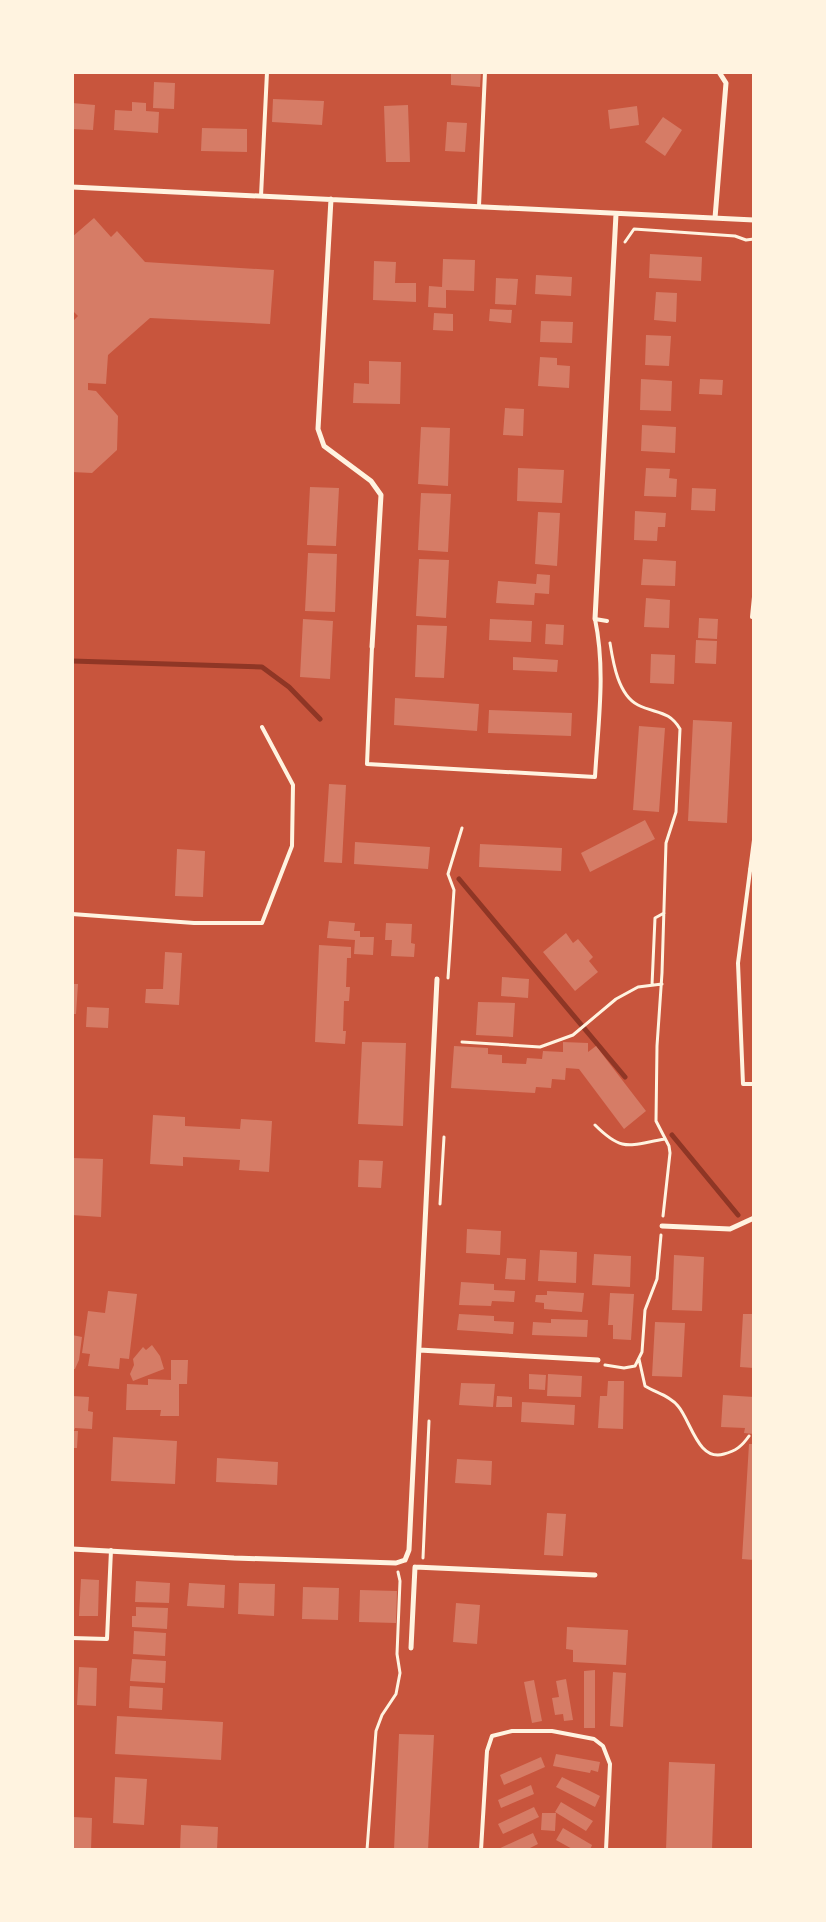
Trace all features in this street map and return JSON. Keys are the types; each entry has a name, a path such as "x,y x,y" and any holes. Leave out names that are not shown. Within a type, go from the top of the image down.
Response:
{"street":[{"path":"715,218 726,83 719,72"},
{"path":"72,187 754,220"},
{"path":"331,199 318,429 324,446 371,481 381,495 372,647"},
{"path":"595,619 616,214"},
{"path":"72,1549 396,1564 405,1560 408,1550 437,979"},
{"path":"662,1226 733,1229 754,1218"},
{"path":"419,1350 598,1360"},
{"path":"405,1560 415,1567 595,1575"},
{"path":"411,1648 415,1567"}],"lane":[{"path":"260,196 267,72"},
{"path":"479,206 485,72"},
{"path":"752,618 754,597"},
{"path":"372,647 367,764 595,777 601,670 600,645 595,619 606,621"},
{"path":"72,914 194,923 262,923 292,846 293,785 262,727"},
{"path":"754,840 752,869 738,963 743,1084 754,1084"},
{"path":"72,1638 107,1639 111,1550"},
{"path":"481,1850 487,1751 492,1736 530,1730 576,1734 594,1739 603,1746 610,1764 606,1850"}],"path":[{"path":"634,230 735,236 746,240 754,239"},
{"path":"598,1360 609,1367 624,1368 635,1366 642,1352 645,1310 657,1279 670,1153 656,1121 657,1046 662,984 666,843 676,812 680,729 673,717 636,704 622,687 613,661 606,621"},
{"path":"448,979 454,890 448,874 462,828"},
{"path":"652,985 656,918 664,913"},
{"path":"462,1042 540,1047 578,1031 616,999 638,987 662,984"},
{"path":"595,1125 608,1138 624,1146 665,1139"},
{"path":"440,1204 444,1137"},
{"path":"639,1359 645,1386 669,1397 677,1405 688,1420 701,1447 709,1454 721,1455 731,1452 742,1446 749,1436"},
{"path":"423,1566 429,1421"},
{"path":"367,1850 376,1731 382,1715 396,1694 400,1673 397,1654 400,1581 396,1564"}],"building":[{"path":"451,72 481,72 480,87 451,85"},
{"path":"154,82 175,83 174,109 153,108"},
{"path":"273,99 324,101 322,125 272,122"},
{"path":"132,102 146,103 146,111 159,112 158,133 114,130 115,110 132,111"},
{"path":"72,103 95,105 93,130 72,129"},
{"path":"408,105 410,162 386,162 384,106"},
{"path":"637,106 639,125 610,129 608,110"},
{"path":"663,117 682,130 665,156 645,142"},
{"path":"447,122 467,123 465,152 445,151"},
{"path":"202,128 247,129 247,152 201,151"},
{"path":"94,218 111,237 117,231 145,262 274,270 270,324 150,318 108,355 106,384 88,383 88,390 96,391 118,416 117,450 92,473 72,472 72,322 78,316 72,310 72,237"},
{"path":"650,254 702,257 701,281 649,278"},
{"path":"443,259 475,260 474,291 446,290 446,308 428,307 429,286 442,287"},
{"path":"374,261 396,262 395,283 416,283 416,302 373,300"},
{"path":"536,275 572,277 571,296 535,294"},
{"path":"496,278 518,279 516,305 495,304"},
{"path":"656,292 677,293 676,322 654,320"},
{"path":"490,309 512,310 511,323 489,321"},
{"path":"434,313 453,314 453,331 433,330"},
{"path":"541,321 573,322 572,343 540,342"},
{"path":"646,335 671,336 669,366 645,365"},
{"path":"540,357 557,358 557,365 570,366 569,388 538,386"},
{"path":"369,361 401,362 400,404 353,403 354,383 369,384"},
{"path":"641,379 672,381 671,411 640,410"},
{"path":"700,379 723,380 722,395 699,394"},
{"path":"505,408 524,409 523,436 503,435"},
{"path":"642,425 676,427 675,453 641,451"},
{"path":"421,427 450,428 448,486 418,484"},
{"path":"518,468 564,470 562,503 517,501"},
{"path":"646,468 670,469 669,478 677,479 676,497 644,496"},
{"path":"310,487 339,488 336,546 307,545"},
{"path":"692,488 716,489 715,511 691,510"},
{"path":"421,493 451,494 448,552 418,550"},
{"path":"635,511 666,513 665,527 658,527 657,541 634,540"},
{"path":"538,512 560,513 557,566 535,564"},
{"path":"308,553 337,554 335,612 305,611"},
{"path":"419,559 449,560 446,618 416,616"},
{"path":"643,559 676,561 675,586 641,585"},
{"path":"537,574 550,575 549,594 535,593 534,605 496,603 498,581 536,584"},
{"path":"646,598 670,600 669,628 644,627"},
{"path":"699,618 718,619 717,639 698,638"},
{"path":"303,619 333,621 330,679 300,677"},
{"path":"490,619 532,621 531,642 489,640"},
{"path":"546,624 564,625 563,645 545,644"},
{"path":"417,625 447,626 444,678 415,677"},
{"path":"696,640 717,641 716,664 695,663"},
{"path":"651,654 675,655 674,684 650,683"},
{"path":"513,657 558,660 557,672 513,670"},
{"path":"395,698 479,704 477,731 394,725"},
{"path":"489,710 572,713 571,736 488,733"},
{"path":"693,720 732,722 727,823 688,821"},
{"path":"639,726 665,728 659,812 633,810"},
{"path":"329,784 346,785 342,863 324,862"},
{"path":"645,820 655,839 590,872 581,853"},
{"path":"355,842 430,847 428,869 354,864"},
{"path":"480,844 562,848 561,871 479,867"},
{"path":"177,849 205,851 203,897 175,896"},
{"path":"329,921 355,923 354,931 360,931 360,937 374,937 373,955 354,954 355,940 327,938"},
{"path":"386,923 412,924 411,943 415,944 414,957 391,956 392,940 385,940"},
{"path":"566,933 573,943 578,939 593,957 589,961 598,972 575,991 543,952"},
{"path":"319,945 351,947 351,958 347,958 346,987 350,987 349,1001 344,1001 343,1031 346,1031 345,1044 315,1042"},
{"path":"165,952 182,953 179,1005 145,1003 146,989 163,989"},
{"path":"502,977 529,979 528,998 501,996"},
{"path":"72,984 78,984 76,1014 72,1014"},
{"path":"478,1002 515,1003 513,1037 476,1035"},
{"path":"87,1007 109,1008 108,1028 86,1027"},
{"path":"362,1042 406,1043 403,1126 358,1124"},
{"path":"563,1042 588,1043 588,1052 596,1046 646,1111 624,1129 579,1069 566,1068 565,1080 552,1079 551,1088 536,1087 535,1093 451,1088 454,1046 488,1048 488,1054 502,1055 502,1063 526,1064 527,1058 542,1059 543,1051 563,1052"},
{"path":"153,1115 185,1117 185,1126 240,1129 241,1119 272,1121 269,1172 239,1170 240,1160 183,1157 183,1166 150,1164"},
{"path":"72,1158 103,1159 101,1217 72,1215"},
{"path":"359,1160 383,1161 381,1188 358,1187"},
{"path":"467,1229 501,1231 500,1255 466,1253"},
{"path":"540,1250 577,1252 576,1283 538,1281"},
{"path":"594,1254 631,1256 630,1287 592,1285"},
{"path":"674,1255 704,1257 702,1311 672,1310"},
{"path":"507,1258 526,1259 525,1280 505,1279"},
{"path":"461,1282 494,1284 494,1290 515,1291 514,1302 492,1301 491,1306 459,1305"},
{"path":"108,1291 137,1294 129,1359 120,1358 119,1369 88,1366 90,1354 82,1353 88,1311 105,1313"},
{"path":"547,1291 584,1293 582,1312 544,1309 544,1303 535,1302 536,1295 547,1295"},
{"path":"610,1293 634,1294 631,1340 613,1339 613,1325 608,1325"},
{"path":"459,1314 494,1316 494,1321 514,1322 513,1334 457,1330"},
{"path":"743,1314 754,1314 754,1368 740,1367"},
{"path":"551,1319 588,1320 587,1337 532,1335 533,1322 551,1323"},
{"path":"655,1322 685,1323 682,1377 652,1376"},
{"path":"72,1335 82,1337 79,1360 75,1369 72,1369"},
{"path":"152,1345 160,1356 164,1369 133,1381 130,1374 134,1365 133,1359 143,1347 146,1350"},
{"path":"171,1360 188,1360 187,1384 179,1384 179,1416 160,1416 161,1410 126,1410 127,1384 148,1385 148,1379 171,1380"},
{"path":"529,1374 546,1375 545,1390 529,1389"},
{"path":"548,1374 582,1376 581,1397 547,1396"},
{"path":"608,1381 624,1381 623,1429 598,1428 600,1396 607,1396"},
{"path":"461,1383 495,1384 493,1407 459,1405"},
{"path":"723,1395 754,1397 754,1434 744,1433 745,1428 721,1427"},
{"path":"72,1396 89,1397 88,1411 93,1412 92,1429 75,1428 74,1431 78,1431 77,1448 72,1448"},
{"path":"497,1396 512,1397 512,1407 496,1407"},
{"path":"522,1402 575,1405 574,1425 521,1422"},
{"path":"113,1437 177,1441 175,1484 111,1481"},
{"path":"749,1444 754,1444 754,1560 742,1559"},
{"path":"217,1458 278,1462 277,1485 216,1482"},
{"path":"457,1459 492,1461 491,1485 455,1483"},
{"path":"547,1513 566,1514 563,1556 544,1555"},
{"path":"81,1579 99,1580 98,1616 79,1616"},
{"path":"136,1581 170,1583 169,1603 135,1602"},
{"path":"189,1583 225,1585 224,1608 187,1606"},
{"path":"239,1583 275,1584 274,1616 238,1614"},
{"path":"303,1587 339,1588 338,1620 302,1619"},
{"path":"360,1590 397,1591 396,1623 359,1622"},
{"path":"456,1603 480,1605 477,1644 453,1642"},
{"path":"136,1607 168,1608 167,1629 132,1627 132,1616 136,1616"},
{"path":"567,1627 628,1630 626,1665 573,1662 573,1650 566,1649"},
{"path":"134,1631 166,1633 165,1656 133,1654"},
{"path":"132,1659 166,1661 165,1683 130,1681"},
{"path":"79,1667 97,1668 96,1706 77,1705"},
{"path":"595,1670 595,1728 584,1728 584,1671"},
{"path":"613,1672 626,1673 623,1727 610,1726"},
{"path":"566,1679 573,1720 564,1721 563,1714 555,1715 552,1698 559,1697 556,1681"},
{"path":"534,1680 542,1721 532,1723 524,1682"},
{"path":"130,1686 163,1688 162,1710 129,1708"},
{"path":"117,1716 223,1722 221,1760 115,1754"},
{"path":"399,1734 434,1735 428,1850 394,1850"},
{"path":"556,1754 600,1762 598,1772 591,1770 590,1773 553,1766"},
{"path":"541,1757 545,1767 504,1785 500,1775"},
{"path":"669,1762 715,1764 712,1850 666,1850"},
{"path":"115,1777 147,1779 144,1825 113,1823"},
{"path":"562,1777 600,1796 595,1807 556,1787"},
{"path":"531,1785 534,1794 501,1808 498,1800"},
{"path":"561,1802 593,1821 586,1831 555,1812"},
{"path":"534,1807 539,1817 503,1834 498,1824"},
{"path":"542,1813 556,1813 555,1831 541,1830"},
{"path":"73,1817 92,1818 91,1850 72,1850"},
{"path":"181,1825 218,1827 217,1850 180,1850"},
{"path":"563,1828 592,1845 590,1850 574,1850 556,1840"},
{"path":"533,1833 538,1844 526,1850 496,1850"}],"waterway":[{"path":"72,661 262,667 289,687 320,719"},
{"path":"459,879 625,1077"},
{"path":"672,1135 738,1215"}]}
